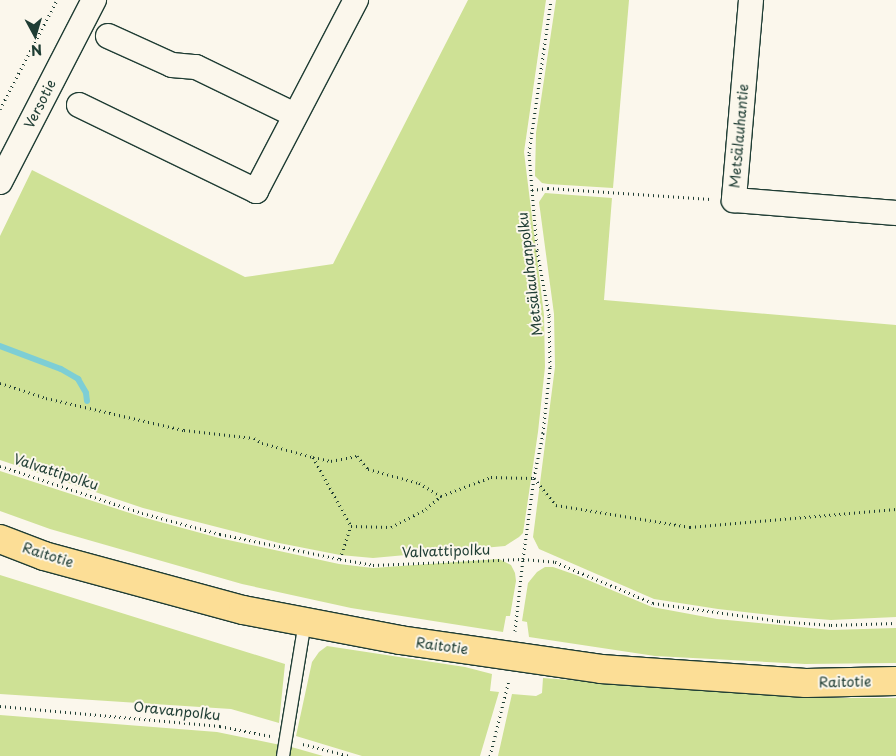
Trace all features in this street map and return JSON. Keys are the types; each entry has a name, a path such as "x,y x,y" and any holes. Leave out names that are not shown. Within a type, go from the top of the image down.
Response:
{"main road":[{"name":"Raitotie","path":"0,538 44,556 224,605 400,640 601,669 806,683 896,681"}],"street":[{"name":"Versotie","path":"0,182 94,0"},
{"path":"79,105 256,191 356,0"},
{"name":"Metsälauhantie","path":"750,0 734,200 896,213"},
{"path":"108,36 172,65 196,68 296,115"}],"lane":[{"path":"283,756 304,622"}],"path":[{"path":"0,109 57,0"},
{"name":"Metsälauhanpolku","path":"515,635 522,559 543,433 550,367 549,315 537,250 529,153 551,0"},
{"path":"532,190 548,188 734,200"},
{"path":"0,383 46,398 184,430 254,438 262,443 331,461 357,456 368,469 418,483 441,496"},
{"path":"312,457 351,526 340,560"},
{"name":"Valvattipolku","path":"0,466 142,513 228,536 340,560 373,565 522,559 555,562 653,603 780,621 831,625 896,623"},
{"path":"351,526 391,526 426,509 441,496 491,477 534,478 556,505 690,527 896,509"},
{"path":"490,756 510,677"},
{"name":"Oravanpolku","path":"0,706 220,726 285,739 350,756"}],"green space":[{"path":"468,0 546,0 524,152 544,315 545,367 538,432 523,533 519,537 505,546 373,558 340,555 279,543 143,508 0,460 0,236 32,170 245,277 333,264"},
{"path":"556,0 629,0 613,188 548,184 542,183 535,176 536,133"},
{"path":"545,193 612,198 604,300 896,325 896,617 831,620 718,609 654,599 539,549 533,537 555,367 554,314 539,202"},
{"path":"0,471 142,517 219,538 339,564 373,568 499,559 511,565 515,573 516,581 510,616 506,616 503,632 351,608 242,584 50,529 0,511"},
{"path":"545,567 553,567 576,575 652,607 717,619 831,630 896,628 896,663 805,664 655,656 529,637 527,622 522,621 528,583 537,572"},
{"path":"0,575 285,664 279,723 231,709 0,694"},
{"path":"327,646 465,667 492,674 490,691 499,692 480,756 362,756 296,736 312,662 319,652"},
{"path":"543,678 806,698 896,698 896,756 498,756 512,694 536,696 542,693"},
{"path":"0,715 217,732 295,748 323,756 0,756"}],"waterway":[{"path":"0,346 61,369 78,379 86,393 87,401"}]}
